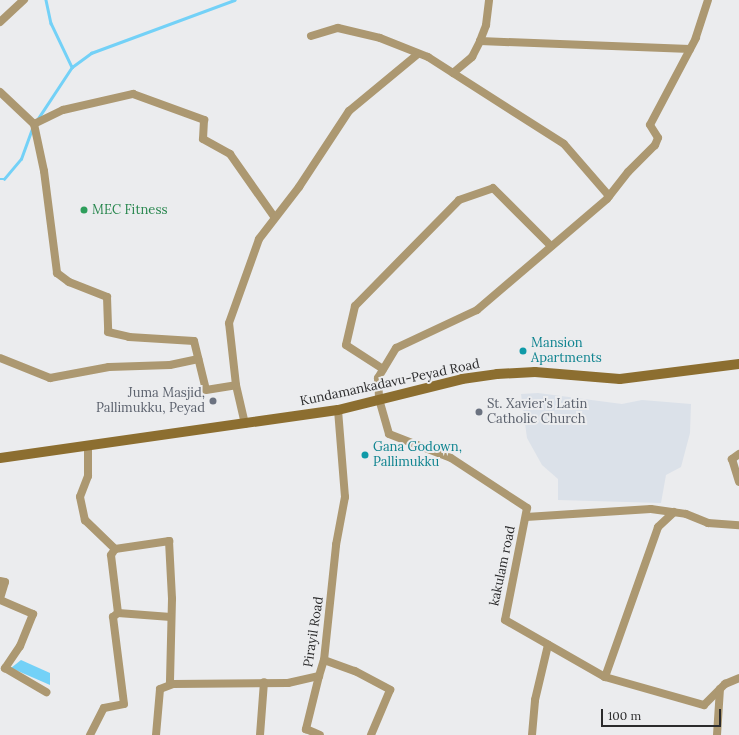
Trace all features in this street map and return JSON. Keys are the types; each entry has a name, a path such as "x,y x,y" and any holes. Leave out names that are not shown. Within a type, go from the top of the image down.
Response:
{"main road":[{"name":"Kundamankadavu-Peyad Road","path":"0,458 338,410 462,379 497,374 535,372 620,379 739,364"}],"street":[{"path":"0,22 24,0"},
{"path":"453,73 472,57 480,41 486,25 489,0"},
{"path":"379,399 378,378 396,348 477,310 609,196 628,172 655,145 658,138 650,125 690,49 708,0"},
{"path":"311,36 338,28 380,38 418,54 453,73 564,144 609,196"},
{"path":"480,41 690,49"},
{"path":"245,424 236,385 229,323 259,239 349,110 418,54"},
{"path":"0,92 34,124 44,171 57,273 69,282 107,297 108,332 129,337 194,341 206,390 236,385"},
{"path":"34,124 63,110 133,94 204,120 203,139 230,154 275,218"},
{"path":"383,369 346,345 355,306 459,200 493,188 552,246"},
{"path":"0,358 50,378 109,367 170,365 198,359"},
{"name":"kakulam road","path":"379,399 389,434 451,458 527,508 505,620 605,677 704,706 720,689 739,678"},
{"name":"Pirayil Road","path":"173,684 264,682 288,683 319,676 324,660 336,545 345,497 338,410"},
{"path":"88,446 88,476 80,497 85,520 115,549"},
{"path":"739,454 732,459 739,482"},
{"path":"526,517 651,509 674,512 708,523 739,525"},
{"path":"605,677 658,527 674,512"},
{"path":"118,613 111,555 115,549 169,541 172,617 170,683 173,684 160,689 156,735"},
{"path":"0,582 5,582 0,599 34,614 20,646 5,668 46,692"},
{"path":"90,735 104,708 124,704 113,617 118,613 172,617"},
{"path":"532,735 535,700 548,644"},
{"path":"324,660 355,672 390,690 371,735"},
{"path":"319,676 306,729 320,735"},
{"path":"260,735 264,682"},
{"path":"717,735 720,689"}],"shaded area":[{"path":"538,393 622,404 642,400 691,404 690,433 681,467 666,475 661,503 558,500 558,479 542,465 527,438 521,394"}],"water":[{"path":"21,660 50,673 50,685 11,668"}],"waterway":[{"path":"46,0 51,23 72,67"},
{"path":"37,120 72,67 91,53 234,0"},
{"path":"0,179 4,179 21,159 32,128"}],"place":[{"name":"MEC Fitness","path":"84,210"},
{"name":"Mansion Apartments","path":"523,351"},
{"name":"Juma Masjid, Pallimukku, Peyad","path":"213,401"},
{"name":"St. Xavier's Latin Catholic Church","path":"479,412"},
{"name":"Gana Godown, Pallimukku","path":"365,455"}]}
